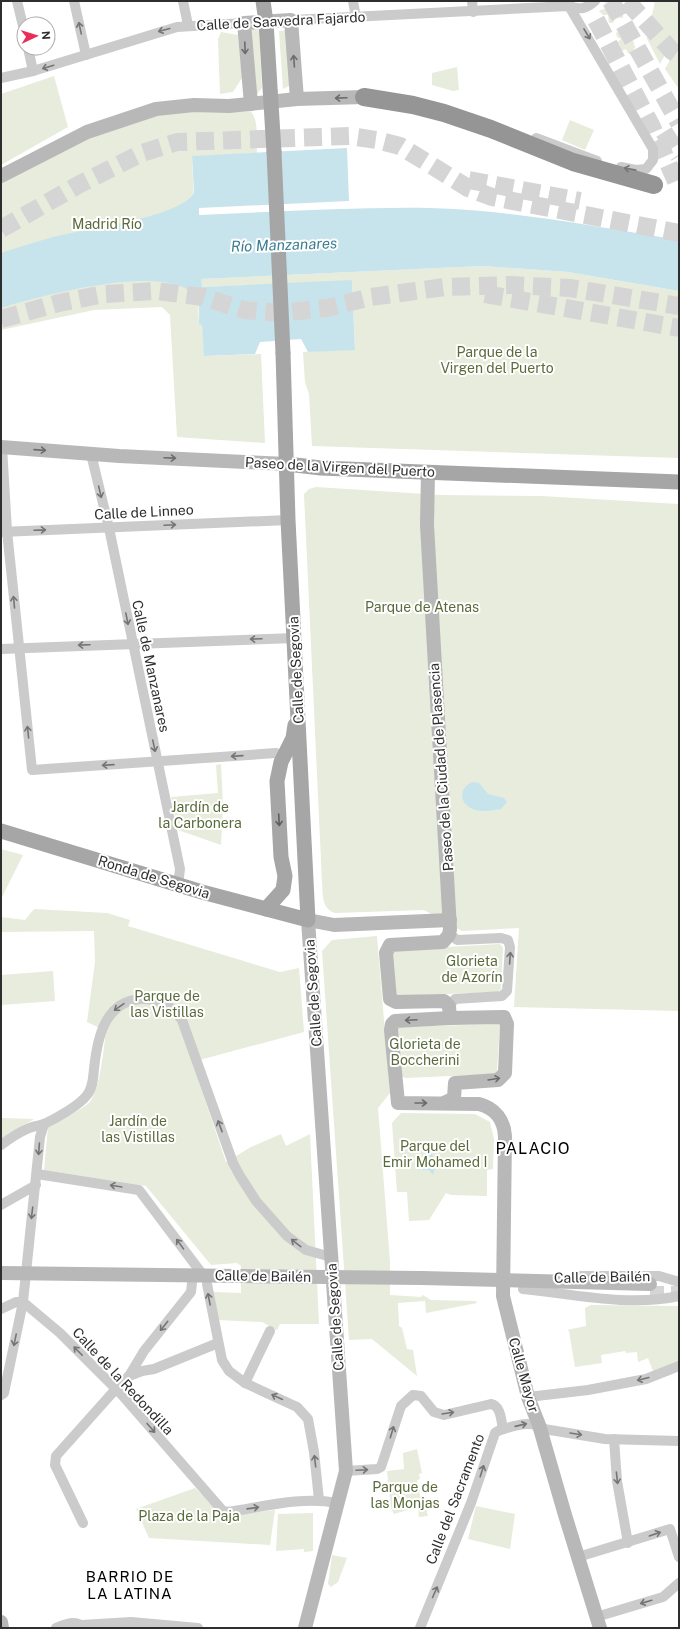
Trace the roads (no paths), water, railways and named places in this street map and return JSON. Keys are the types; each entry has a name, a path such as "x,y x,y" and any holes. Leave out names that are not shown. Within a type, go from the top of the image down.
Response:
{"highway":[{"path":"364,97 414,105 444,113 491,129 573,162 654,185"}],"main road":[{"name":"Calle de Segovia","path":"262,1 266,22 272,102 283,353 288,520 308,920"},
{"name":"Paseo de la Virgen del Puerto","path":"287,464 321,468 679,482"},
{"path":"266,909 283,890 285,876 281,858 277,781 281,762 293,738 298,709"},
{"name":"Ronda de Segovia","path":"1,831 178,885 308,920"}],"street":[{"path":"17,1 21,16"},
{"path":"74,1 86,55"},
{"path":"183,1 188,25"},
{"path":"353,1 356,18"},
{"path":"472,1 473,12"},
{"name":"Calle de Saavedra Fajardo","path":"1,78 33,71 153,33 188,25 473,12 568,3 578,9 587,8 595,1"},
{"path":"1,176 87,132 129,117 172,106 229,106 297,100 364,97 456,108 597,161 630,170 641,170 649,167 653,160 653,149 568,3"},
{"path":"292,20 297,100"},
{"path":"244,23 247,73 251,104"},
{"path":"30,56 33,71"},
{"path":"221,105 234,100 238,96 247,73"},
{"path":"2,447 4,532 19,648 32,770 276,753"},
{"name":"Paseo de la Virgen del Puerto","path":"2,447 91,454 287,464"},
{"name":"Calle de Manzanares","path":"91,454 109,528 180,869 178,885"},
{"name":"Paseo de la Ciudad de Plasencia","path":"428,472 426,525 450,924"},
{"name":"Calle de Linneo","path":"4,532 288,520"},
{"path":"1,649 295,638"},
{"path":"308,920 334,925 450,924"},
{"name":"Calle de Segovia","path":"305,1628 346,1471 308,920"},
{"path":"449,1012 447,1002 440,1000 396,1002 390,999 386,953 390,946 443,942 449,935 450,924"},
{"path":"449,1012 455,999 505,995 508,986 510,947 508,940 501,938 457,940 451,935 450,924"},
{"path":"1,1145 27,1128 44,1124 82,1100 90,1092 96,1047 105,1022 112,1012 123,1004 136,999 148,998 160,1001 176,1012 182,1020 231,1156 240,1176 256,1201 287,1236 306,1250 331,1257"},
{"path":"444,1103 454,1098 455,1083 498,1080 503,1077 505,1073 507,1024 504,1017 449,1012 395,1021 391,1026 398,1103 471,1104"},
{"path":"455,1093 459,1099 471,1104"},
{"name":"Calle Mayor","path":"471,1104 487,1106 498,1115 503,1124 505,1136 503,1284 505,1304 528,1397 539,1425 598,1622"},
{"path":"3,1394 23,1302 40,1137 44,1124"},
{"path":"37,1174 139,1190 149,1202 201,1281 222,1360 229,1371 245,1383 297,1407 308,1419 314,1452 319,1500 337,1503"},
{"path":"1,1206 36,1185"},
{"name":"Calle de Bailén","path":"1,1273 26,1277 201,1281 422,1282 650,1288"},
{"name":"Calle de Bailén","path":"524,1284 593,1275 658,1276 679,1282"},
{"name":"Calle de Bailén","path":"1,1280 26,1277"},
{"path":"83,1523 55,1460 56,1456 129,1376 144,1351 201,1281"},
{"name":"Calle de Bailén","path":"524,1284 595,1299 658,1300 679,1296"},
{"path":"1,1309 16,1302 23,1302"},
{"name":"Calle de la Redondilla","path":"23,1302 60,1333 116,1389 223,1511 228,1512 319,1500"},
{"path":"245,1383 270,1331"},
{"path":"129,1376 142,1371 154,1370 218,1343"},
{"path":"528,1397 588,1390 646,1379 679,1366"},
{"name":"Calle del Sacramento","path":"346,1471 379,1468 382,1465 401,1406 408,1398 418,1395 422,1396 434,1412 444,1415 490,1404 495,1405 498,1408 503,1429"},
{"name":"Calle del Sacramento","path":"420,1628 472,1503 495,1433 503,1429 530,1423 539,1425 544,1429 614,1439 679,1441"},
{"path":"614,1439 617,1481 628,1543"},
{"path":"578,1558 670,1530 679,1557"},
{"path":"598,1622 663,1597 679,1584"},
{"path":"1,1622 2,1628"},
{"path":"56,1628 74,1623 83,1627 132,1622 198,1628"}],"water":[{"name":"Río Manzanares","path":"347,148 349,201 199,208 199,215 343,209 429,208 492,212 586,225 679,240 679,291 568,272 483,266 201,279 202,287 352,280 355,350 308,352 301,339 260,342 255,354 204,356 202,325 199,324 199,308 197,300 185,288 163,282 136,281 105,284 43,296 1,308 1,253 57,236 132,221 171,209 186,201 194,193 192,156"},
{"path":"473,782 479,783 488,794 504,798 507,802 501,809 480,811 468,807 463,800 463,791 468,784"},
{"path":"431,1153 434,1158 441,1158 438,1163 442,1169 435,1169 433,1175 429,1170 422,1170 425,1165 421,1159 428,1159"}],"tunnel":[{"path":"611,1 679,123"},
{"path":"627,1 672,51 679,56"},
{"path":"596,20 652,127 679,188"},
{"path":"664,132 679,156"},
{"path":"1,229 80,184 142,153 177,142 349,136 377,140 400,146 468,188 492,197 679,233"},
{"path":"469,180 580,201"},
{"path":"1,319 59,303 104,294 157,291 203,297 244,310 279,313 327,308 371,297 445,287 511,285 570,288 679,306"},
{"path":"485,294 679,328"},
{"path":"650,1293 679,1293"}],"district":[{"name":"PALACIO","path":"533,1148"},
{"name":"BARRIO DE LA LATINA","path":"130,1586"}],"park label":[{"name":"Madrid Río","path":"107,224"},
{"name":"Parque de la Virgen del Puerto","path":"497,360"},
{"name":"Parque de Atenas","path":"422,607"},
{"name":"Jardín de la Carbonera","path":"200,816"},
{"name":"Glorieta de Azorín","path":"472,970"},
{"name":"Parque de las Vistillas","path":"167,1004"},
{"name":"Glorieta de Boccherini","path":"425,1052"},
{"name":"Jardín de las Vistillas","path":"138,1130"},
{"name":"Parque del Emir Mohamed I","path":"435,1154"},
{"name":"Parque de las Monjas","path":"405,1496"},
{"name":"Plaza de la Paja","path":"189,1516"}]}
